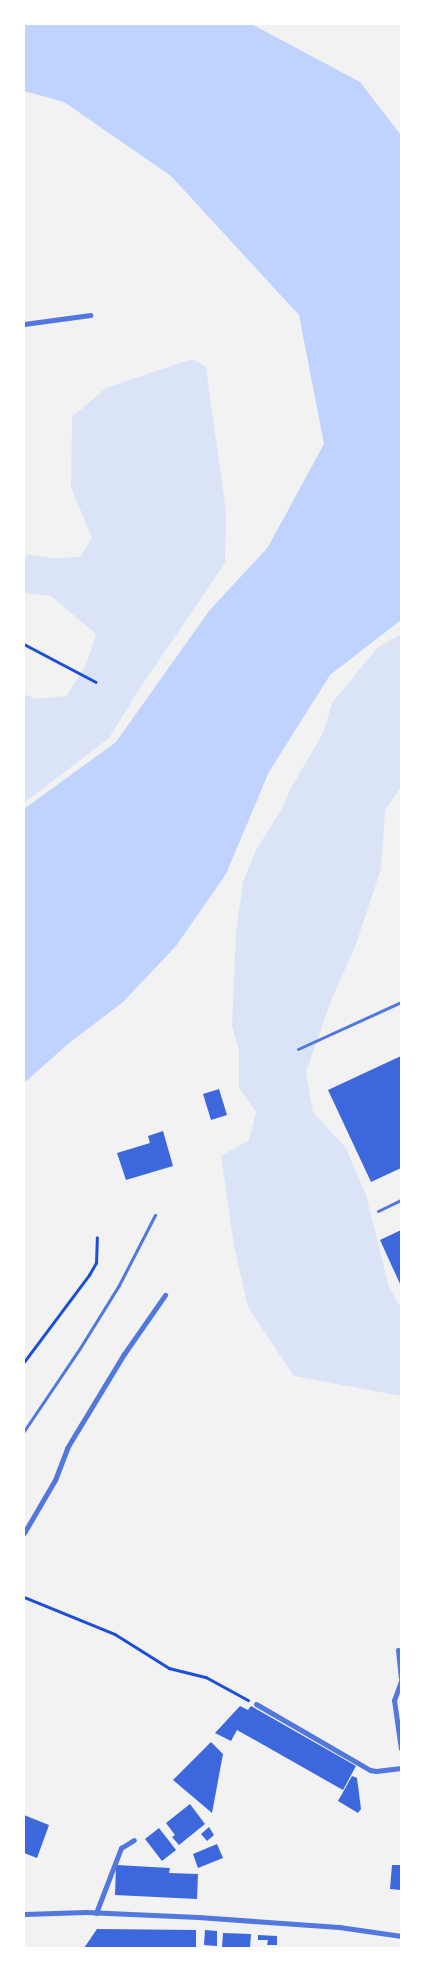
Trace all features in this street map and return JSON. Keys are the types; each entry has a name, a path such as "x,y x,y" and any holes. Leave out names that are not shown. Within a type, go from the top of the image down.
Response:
{"street":[{"path":"24,324 90,315"},
{"path":"24,1533 55,1480 67,1448 124,1354 165,1294"},
{"path":"398,1650 401,1679 394,1700 401,1749"},
{"path":"256,1704 370,1770 401,1768"},
{"path":"96,1913 121,1848 134,1840"},
{"path":"24,1914 96,1913 198,1916 339,1927 401,1936"}],"lane":[{"path":"298,1049 401,1002"},
{"path":"378,1211 401,1200"},
{"path":"24,1431 80,1348 114,1293 154,1215"}],"path":[{"path":"24,644 96,682"},
{"path":"24,1362 89,1275 96,1263 97,1238"},
{"path":"24,1598 115,1634 169,1668 206,1677 256,1704"}],"shaded area":[{"path":"192,359 206,367 226,512 225,563 140,688 109,738 24,803 24,694 36,699 66,696 86,665 96,634 51,596 24,593 24,561 27,554 52,558 80,557 92,538 71,487 72,417 106,388"},
{"path":"401,634 401,787 385,810 381,869 355,947 332,998 306,1072 313,1112 346,1148 366,1195 389,1287 401,1308 401,1396 294,1376 248,1307 234,1246 221,1156 249,1140 256,1112 239,1088 239,1051 232,1026 236,932 243,882 256,850 281,810 291,788 323,733 332,703 377,648"}],"water":[{"path":"24,24 251,24 360,82 401,135 401,620 330,675 269,772 226,874 176,946 123,1002 68,1044 24,1083 24,809 116,742 209,611 268,547 324,444 299,315 171,176 64,102 24,91"}],"building":[{"path":"401,1056 401,1168 371,1182 328,1090"},
{"path":"219,1089 227,1115 211,1120 203,1094"},
{"path":"163,1131 173,1166 126,1180 117,1153 150,1143 148,1136"},
{"path":"401,1230 401,1286 380,1240"},
{"path":"240,1706 248,1710 251,1706 356,1766 343,1790 237,1730 231,1741 215,1733"},
{"path":"211,1742 223,1754 212,1813 173,1780"},
{"path":"352,1776 357,1778 361,1809 358,1813 338,1801"},
{"path":"190,1804 205,1824 179,1845 172,1837 175,1835 166,1823"},
{"path":"24,1815 49,1825 37,1858 24,1853"},
{"path":"209,1827 214,1835 207,1841 201,1834"},
{"path":"159,1828 176,1850 162,1861 145,1839"},
{"path":"217,1844 223,1858 198,1868 193,1854"},
{"path":"116,1865 170,1868 169,1873 198,1874 197,1899 115,1895"},
{"path":"392,1865 401,1865 401,1890 390,1889"},
{"path":"97,1929 196,1930 196,1948 84,1948"},
{"path":"205,1930 217,1931 217,1946 204,1945"},
{"path":"223,1933 251,1934 250,1948 222,1948"},
{"path":"258,1935 277,1936 277,1945 267,1945 268,1940 258,1940"}]}
